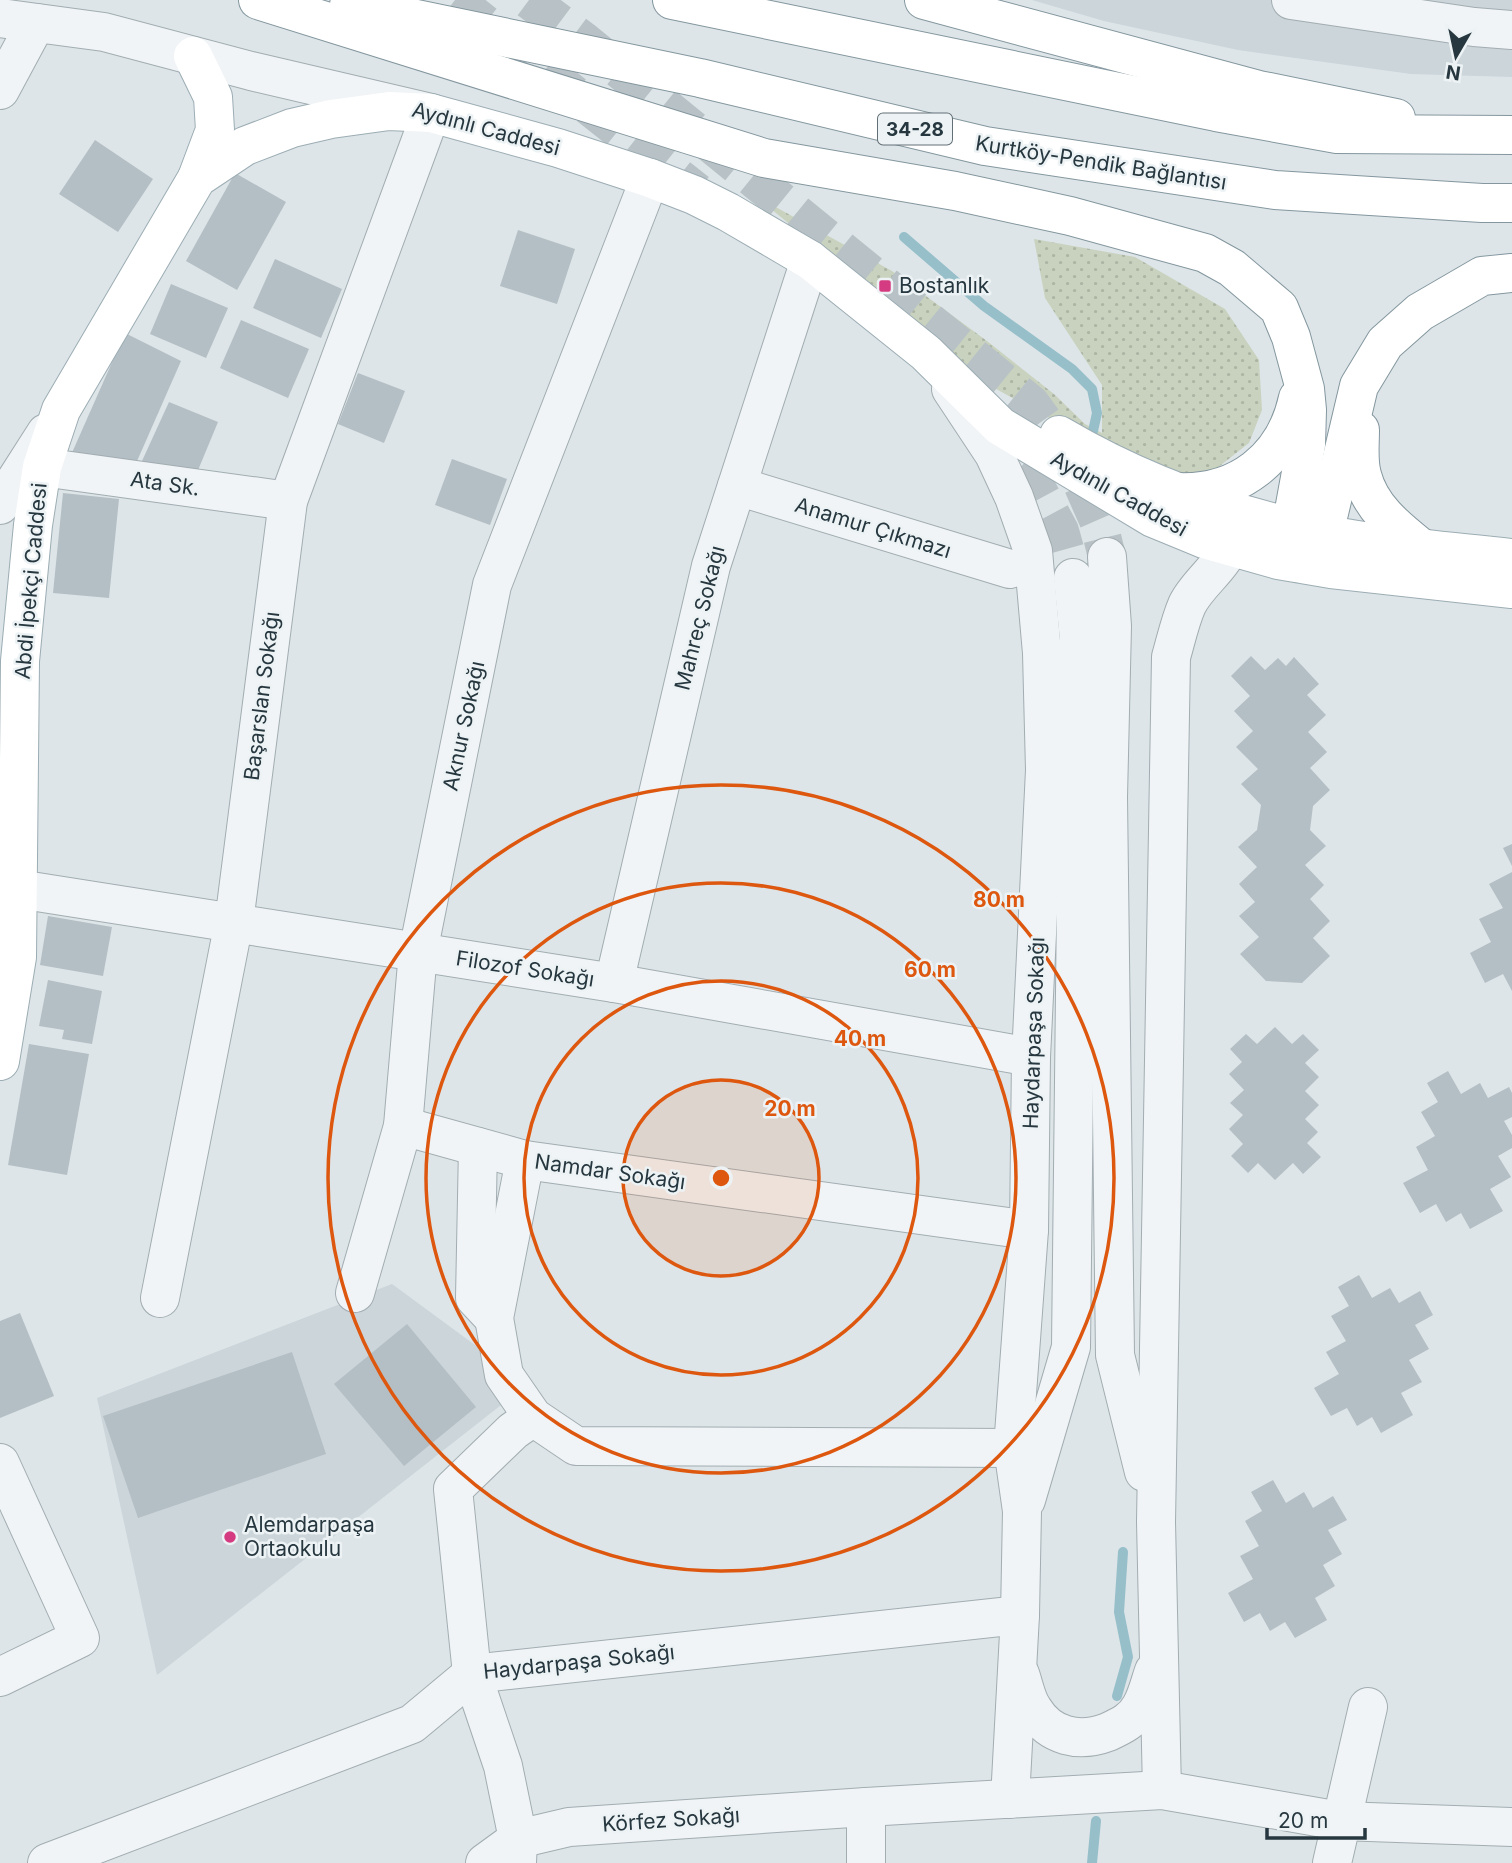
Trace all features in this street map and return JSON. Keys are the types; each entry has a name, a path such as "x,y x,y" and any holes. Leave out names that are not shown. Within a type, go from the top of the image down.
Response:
{"main road":[{"path":"258,0 764,158 955,191 1070,216 1205,253 1232,268 1279,308 1305,389 1308,427 1308,530"},
{"name":"Kurtköy-Pendik Bağlantısı","path":"326,0 700,78 985,146 1275,190 1512,203"},
{"path":"673,0 1216,112 1337,134 1498,135"},
{"path":"924,0 1259,90 1498,135"},
{"path":"193,55 213,97 215,130 197,178"},
{"name":"Abdi İpekçi Caddesi","path":"0,1061 18,957 18,889 10,803 20,661 33,525 42,467 61,410 197,178 245,146 292,128 331,119 389,111 431,113"},
{"name":"Aydınlı Caddesi","path":"431,113 545,144 650,178 728,212 810,260 926,353 1000,426 1153,518 1178,530 1231,547 1342,571 1512,589"},
{"path":"1300,563 1308,530 1359,386 1385,343 1420,312 1482,276 1512,273"},
{"name":"Aydınlı Caddesi","path":"926,353 1074,443 1176,492 1224,509 1308,530 1512,558"},
{"path":"1176,492 1217,489 1246,476 1270,456 1282,441 1294,414 1300,368"},
{"path":"1359,386 1361,472 1368,494 1390,523 1420,547"}],"street":[{"path":"1292,0 1474,27 1512,30"},
{"path":"0,90 18,21"},
{"name":"Aydınlı Caddesi","path":"18,21 104,32 431,113"},
{"name":"Başarslan Sokağı","path":"160,1298 234,922 288,501 431,113"},
{"name":"Aknur Sokağı","path":"355,1293 403,1126 418,952 492,585 650,178"},
{"name":"Mahreç Sokağı","path":"614,983 711,566 810,260"},
{"name":"Haydarpaşa Sokağı","path":"926,353 994,454 1013,497 1033,551 1042,653 1045,770 1031,1057 1029,1230 1013,1448 1022,1511 1020,1615 1010,1799"},
{"path":"0,505 61,410"},
{"name":"Ata Sk.","path":"42,467 288,501"},
{"name":"Anamur Çıkmazı","path":"737,486 1010,569"},
{"path":"1162,1790 1156,1522 1171,657 1188,604 1231,547 1233,528 1224,509"},
{"path":"1107,557 1112,626 1108,797 1115,1355 1156,1522"},
{"path":"1022,1511 1071,1347 1079,639 1073,578"},
{"path":"0,841 10,803"},
{"name":"Filozof Sokağı","path":"18,889 614,983 1031,1057"},
{"name":"Namdar Sokağı","path":"403,1126 525,1160 1029,1230"},
{"path":"478,1147 475,1298 494,1318"},
{"path":"525,1160 494,1318 504,1375 533,1417 576,1446 1013,1448"},
{"path":"518,1851 503,1766 472,1674 453,1489 513,1431 533,1417"},
{"path":"0,1463 80,1638 0,1676"},
{"name":"Haydarpaşa Sokağı","path":"52,1862 412,1724 472,1674 1020,1615"},
{"path":"1017,1665 1032,1708 1044,1724 1064,1736 1083,1739 1128,1722 1141,1708 1158,1657"},
{"path":"1332,1863 1368,1707"},
{"name":"Körfez Sokağı","path":"485,1863 569,1827 1162,1790 1340,1821 1512,1826"},
{"path":"866,1807 866,1863"}],"shaded area":[{"path":"1032,0 1512,0 1512,77 1411,74 1238,50 1104,21"},
{"name":"Alemdarpaşa Ortaokulu","path":"392,1284 528,1384 157,1675 97,1398"}],"green space":[{"path":"754,195 892,271 1054,394 1085,424 1102,433 1102,385 1045,298 1034,239 1135,257 1225,309 1259,360 1262,410 1249,443 1207,476 1166,482 978,379"}],"building":[{"path":"95,140 153,179 118,232 59,194"},
{"path":"235,173 286,202 237,290 186,261"},
{"path":"518,230 575,249 557,304 500,286"},
{"path":"275,259 342,289 321,338 253,308"},
{"path":"171,284 228,308 206,358 150,334"},
{"path":"241,320 309,349 288,398 220,368"},
{"path":"125,333 181,361 134,468 71,455"},
{"path":"358,373 405,391 384,443 338,424"},
{"path":"169,402 218,422 196,475 142,461"},
{"path":"452,459 507,479 490,525 435,505"},
{"path":"63,493 119,499 109,598 53,593"},
{"path":"1251,656 1265,670 1278,658 1286,666 1294,657 1319,684 1307,695 1326,715 1308,732 1327,752 1310,768 1330,790 1313,806 1310,830 1326,846 1305,865 1324,885 1310,899 1330,921 1313,938 1330,956 1302,983 1266,981 1240,954 1259,937 1239,916 1255,902 1239,884 1257,867 1238,847 1257,830 1261,805 1241,784 1258,769 1236,747 1253,731 1234,711 1250,696 1231,676"},
{"path":"1512,844 1512,866 1503,848"},
{"path":"1512,872 1512,991 1503,974 1485,983 1470,953 1491,942 1479,919 1503,908 1489,884"},
{"path":"48,916 112,927 103,976 40,965"},
{"path":"48,980 102,991 92,1044 62,1039 64,1030 39,1026"},
{"path":"1275,1027 1292,1044 1303,1034 1319,1050 1305,1063 1319,1077 1305,1091 1319,1105 1305,1119 1318,1132 1307,1143 1321,1157 1303,1174 1293,1163 1275,1180 1258,1163 1248,1173 1231,1156 1243,1144 1229,1129 1243,1115 1230,1103 1244,1090 1229,1074 1242,1062 1230,1049 1246,1034 1257,1044"},
{"path":"29,1044 89,1054 67,1175 8,1165"},
{"path":"1448,1071 1461,1094 1480,1083 1488,1098 1509,1087 1512,1093 1512,1117 1504,1121 1512,1135 1512,1148 1498,1156 1511,1177 1490,1189 1503,1211 1470,1229 1461,1213 1446,1222 1436,1204 1420,1213 1403,1183 1428,1170 1416,1147 1435,1136 1421,1112 1438,1102 1427,1083"},
{"path":"1359,1275 1372,1298 1390,1288 1399,1303 1420,1291 1433,1315 1415,1325 1429,1349 1409,1360 1422,1382 1401,1393 1413,1415 1381,1433 1372,1417 1357,1426 1347,1408 1331,1416 1314,1388 1339,1374 1326,1352 1346,1341 1331,1316 1349,1306 1338,1287"},
{"path":"20,1313 54,1396 0,1418 0,1321"},
{"path":"407,1324 476,1407 404,1466 334,1384"},
{"path":"292,1352 326,1454 138,1518 103,1416"},
{"path":"1273,1480 1286,1503 1304,1492 1313,1508 1333,1496 1347,1520 1328,1530 1342,1554 1323,1565 1335,1586 1315,1598 1327,1620 1295,1638 1285,1622 1270,1631 1260,1613 1244,1622 1228,1593 1253,1579 1240,1556 1259,1546 1245,1521 1262,1511 1251,1492"}],"waterway":[{"path":"904,237 984,306 1072,369 1092,389 1097,413 1093,431"},
{"path":"1117,1696 1128,1657 1119,1612 1123,1552"},
{"path":"1092,1863 1096,1821"}],"tunnel":[{"path":"455,0 697,192"},
{"path":"529,0 584,41 1031,404 1072,461 1098,520 1107,557"},
{"path":"982,425 1027,470 1060,531 1073,578"}],"place":[{"name":"Bostanlık","path":"885,286"},
{"name":"Alemdarpaşa Ortaokulu","path":"230,1537"}]}
